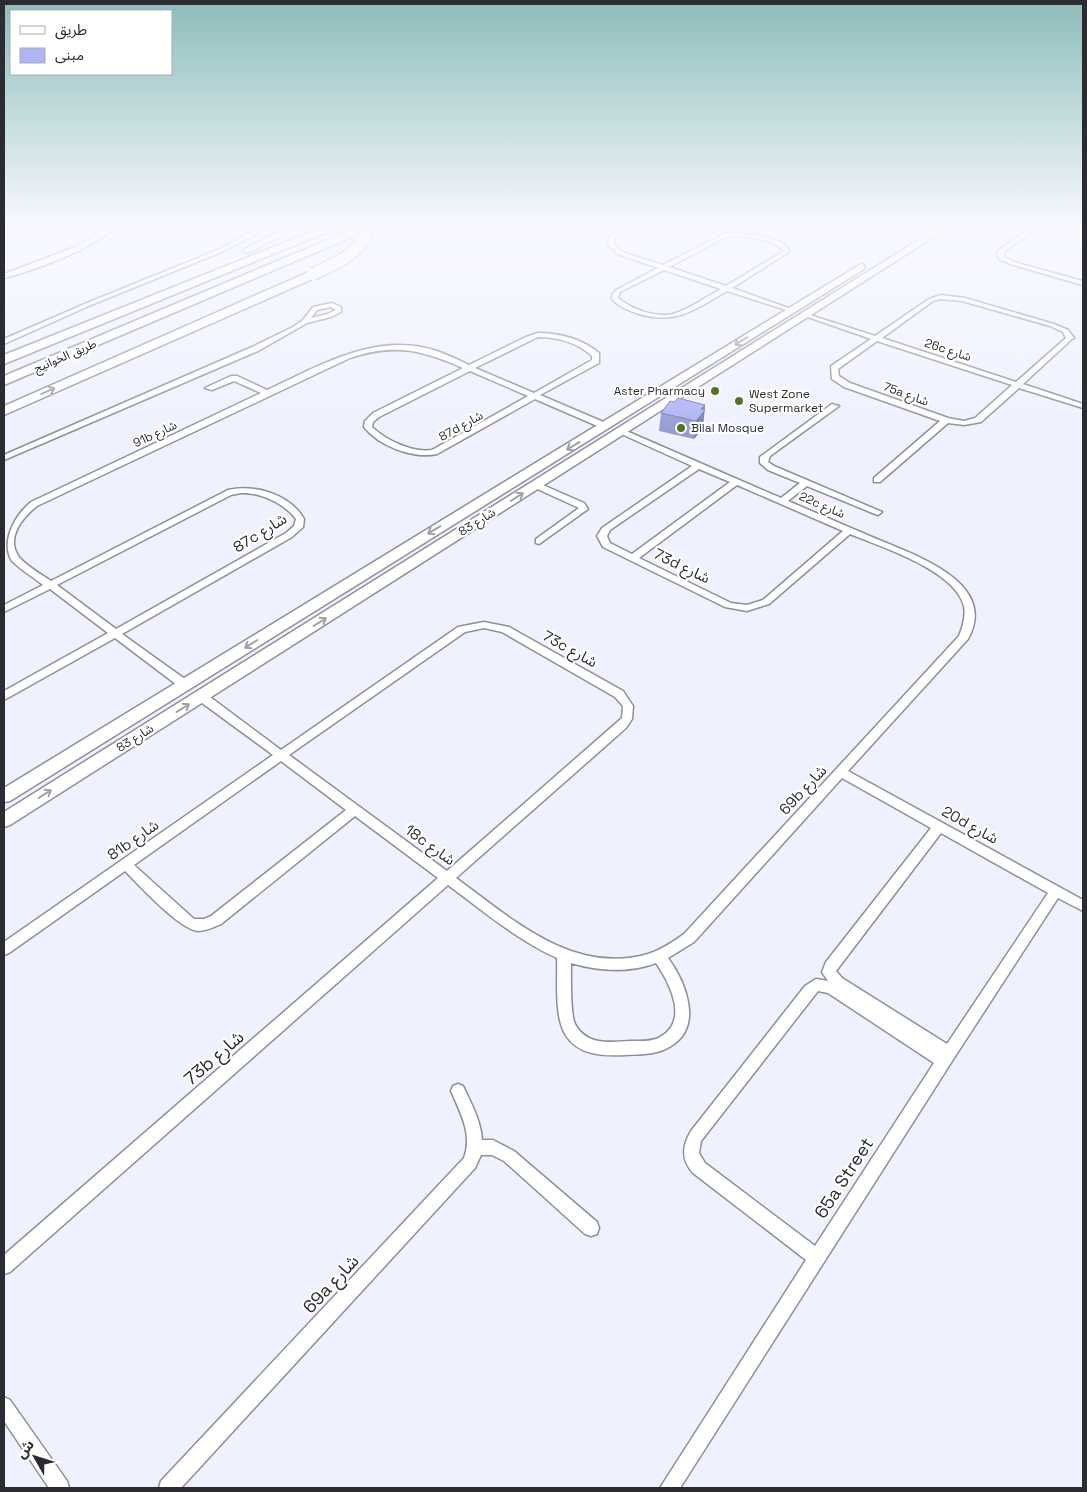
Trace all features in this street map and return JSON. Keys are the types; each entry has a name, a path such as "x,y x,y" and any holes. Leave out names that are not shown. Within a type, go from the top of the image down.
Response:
{"highway":[{"path":"4,360 151,294"},
{"name":"طريق الخوانيج","path":"4,360 167,294"},
{"name":"طريق الخوانيج","path":"4,381 210,294"},
{"path":"4,411 269,294"}],"street":[{"path":"4,342 115,294"},
{"path":"615,294 615,299 623,305 653,316 671,317 717,294"},
{"path":"740,294 791,310"},
{"name":"شارع 83","path":"4,796 818,294"},
{"name":"شارع 83","path":"4,820 839,294"},
{"name":"75a شارع","path":"941,297 963,299 1066,331 1070,335 1068,342 978,420 964,423 946,420 848,385 836,377 834,368 875,338 930,300 941,297"},
{"name":"26c شارع","path":"805,315 1083,406"},
{"path":"4,458 255,349 305,321"},
{"path":"470,368 528,338 538,335 549,335 569,341 596,355 596,361 592,364 536,396"},
{"path":"4,338 20,336"},
{"name":"91b شارع","path":"50,585 15,559 10,553 7,537 14,521 31,506 347,356 380,348 414,348 434,353 470,368"},
{"path":"470,368 605,426"},
{"name":"87d شارع","path":"470,368 376,415 369,421 368,427 373,433 411,451 424,454 434,452 536,396"},
{"path":"209,388 234,378 269,394"},
{"path":"835,406 764,457 764,463 767,466 878,512"},
{"path":"877,480 946,420"},
{"name":"22c شارع","path":"621,432 918,558 949,577 960,588 969,607 970,625 964,637"},
{"name":"73d شارع","path":"699,465 603,532 602,540 606,545 728,605 753,608 766,602 849,530"},
{"path":"632,558 737,481"},
{"path":"782,501 806,482"},
{"path":"536,486 581,505 584,509 539,541"},
{"name":"87c شارع","path":"50,585 237,490 255,491 274,499 299,515 300,523 289,535 116,633"},
{"path":"4,609 50,585 185,685 182,695 177,699 97,750 93,755 101,760"},
{"name":"73c شارع","path":"280,755 454,635 472,626 484,625 505,629 619,694 628,706 628,712 622,725 449,878"},
{"path":"4,696 116,633"},
{"name":"69b شارع","path":"658,956 680,945 689,938 842,773 964,637"},
{"name":"18c شارع","path":"202,696 534,942 564,956 602,965 640,962 658,956"},
{"name":"81b شارع","path":"4,949 280,755"},
{"name":"20d شارع","path":"842,773 1083,906"},
{"path":"126,865 185,920 196,926 202,926 216,920 354,810"},
{"path":"940,827 831,966 829,972 837,982 946,1057"},
{"name":"73b شارع","path":"4,1266 449,878"},
{"name":"65a Street","path":"669,1488 946,1057 1056,891"},
{"path":"564,956 566,1019 568,1026 578,1040 603,1049 656,1046 664,1043 677,1032 683,1018 681,997 675,980 658,956"},
{"path":"817,1258 699,1168 692,1158 691,1146 693,1141 810,990 816,986 830,988 946,1057"},
{"path":"458,1091 472,1124 476,1147 493,1148 509,1156 591,1228"},
{"name":"69a شارع","path":"168,1488 464,1170 470,1163 476,1147"},
{"path":"4,1406 60,1488"}],"building":[{"path":"678,398 705,405 701,409 705,410 696,421 661,413 670,401 674,402"}],"place":[{"name":"Aster Pharmacy","path":"715,391"},
{"name":"West Zone Supermarket","path":"739,401"},
{"name":"Bilal Mosque","path":"681,428"}]}
